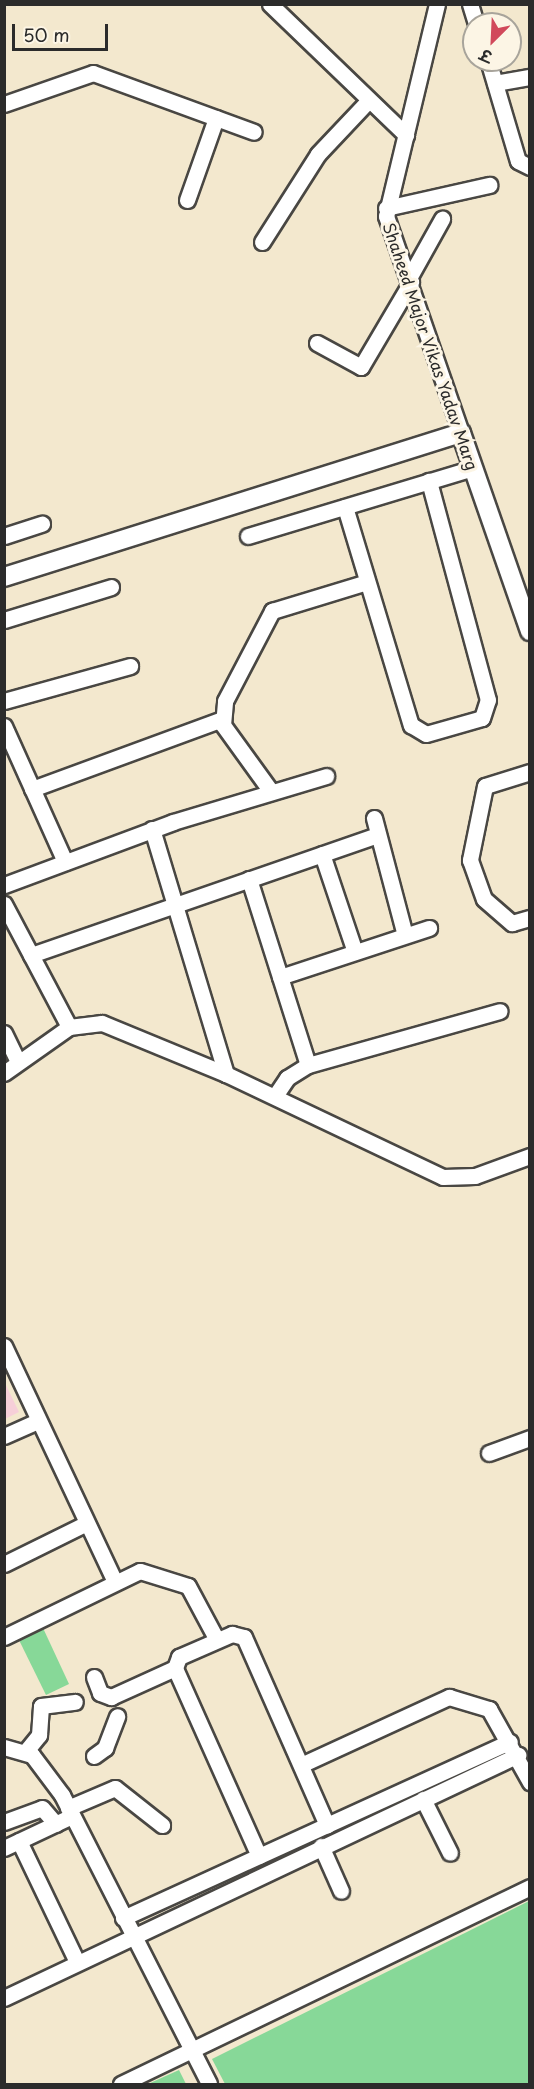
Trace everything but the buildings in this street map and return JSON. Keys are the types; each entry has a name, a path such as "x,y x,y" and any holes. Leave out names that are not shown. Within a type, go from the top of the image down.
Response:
{"street":[{"path":"270,4 366,103 406,135"},
{"name":"Shaheed Major Vikas Yadav Marg","path":"437,4 386,208 530,632"},
{"path":"492,72 518,161 530,167"},
{"path":"4,104 93,73 254,132"},
{"path":"495,82 530,77"},
{"path":"261,242 318,154 366,103"},
{"path":"187,200 216,118"},
{"path":"386,208 489,185"},
{"path":"317,343 361,367 442,219"},
{"path":"4,577 461,433"},
{"path":"248,536 473,468"},
{"path":"345,507 411,725 426,734 483,718 488,700 429,481"},
{"path":"4,536 42,524"},
{"path":"32,789 220,720 259,629 272,611 367,582"},
{"path":"4,620 111,587"},
{"path":"4,701 130,666"},
{"path":"220,720 270,790"},
{"path":"4,726 65,862"},
{"path":"530,772 485,786 470,860 484,899 512,923 530,918"},
{"path":"4,885 152,829 270,790 326,776"},
{"path":"374,818 405,935"},
{"path":"152,829 226,1074"},
{"path":"31,955 378,835"},
{"path":"322,854 356,951"},
{"path":"249,879 308,1065"},
{"path":"4,904 69,1028"},
{"path":"280,976 429,928"},
{"path":"275,1096 287,1078 308,1065 500,1011"},
{"path":"4,1073 69,1028 102,1023 275,1096 443,1177 475,1176 530,1156"},
{"path":"4,1033 18,1062"},
{"path":"4,1346 85,1524 115,1582"},
{"path":"4,1436 38,1421"},
{"path":"489,1453 530,1438"},
{"path":"4,1564 85,1524"},
{"path":"4,1637 140,1571 183,1582 217,1640"},
{"path":"94,1756 105,1748 114,1706 175,1668 179,1657 217,1640 240,1634 249,1643 303,1764 327,1825"},
{"path":"175,1668 259,1856"},
{"path":"94,1677 100,1693 114,1706"},
{"path":"303,1764 449,1697 489,1709 514,1748 530,1782"},
{"path":"26,1751 39,1735 41,1706 75,1702"},
{"path":"4,1747 26,1751 45,1769 70,1812 209,2085"},
{"path":"4,1998 131,1934 423,1799 514,1748"},
{"path":"123,1918 327,1825 514,1748"},
{"path":"4,1848 56,1824 70,1812 115,1788 162,1825"},
{"path":"423,1799 450,1853"},
{"path":"4,1822 42,1808 56,1824"},
{"path":"19,1841 77,1962"},
{"path":"321,1846 341,1891"},
{"path":"121,2085 530,1887"}],"shaded area":[{"path":"4,1381 19,1412 5,1419 4,1419"}],"green space":[{"path":"43,1628 69,1684 46,1695 18,1638"},
{"path":"529,1901 529,2084 225,2084 212,2059"},
{"path":"179,2070 186,2084 148,2084"}]}
